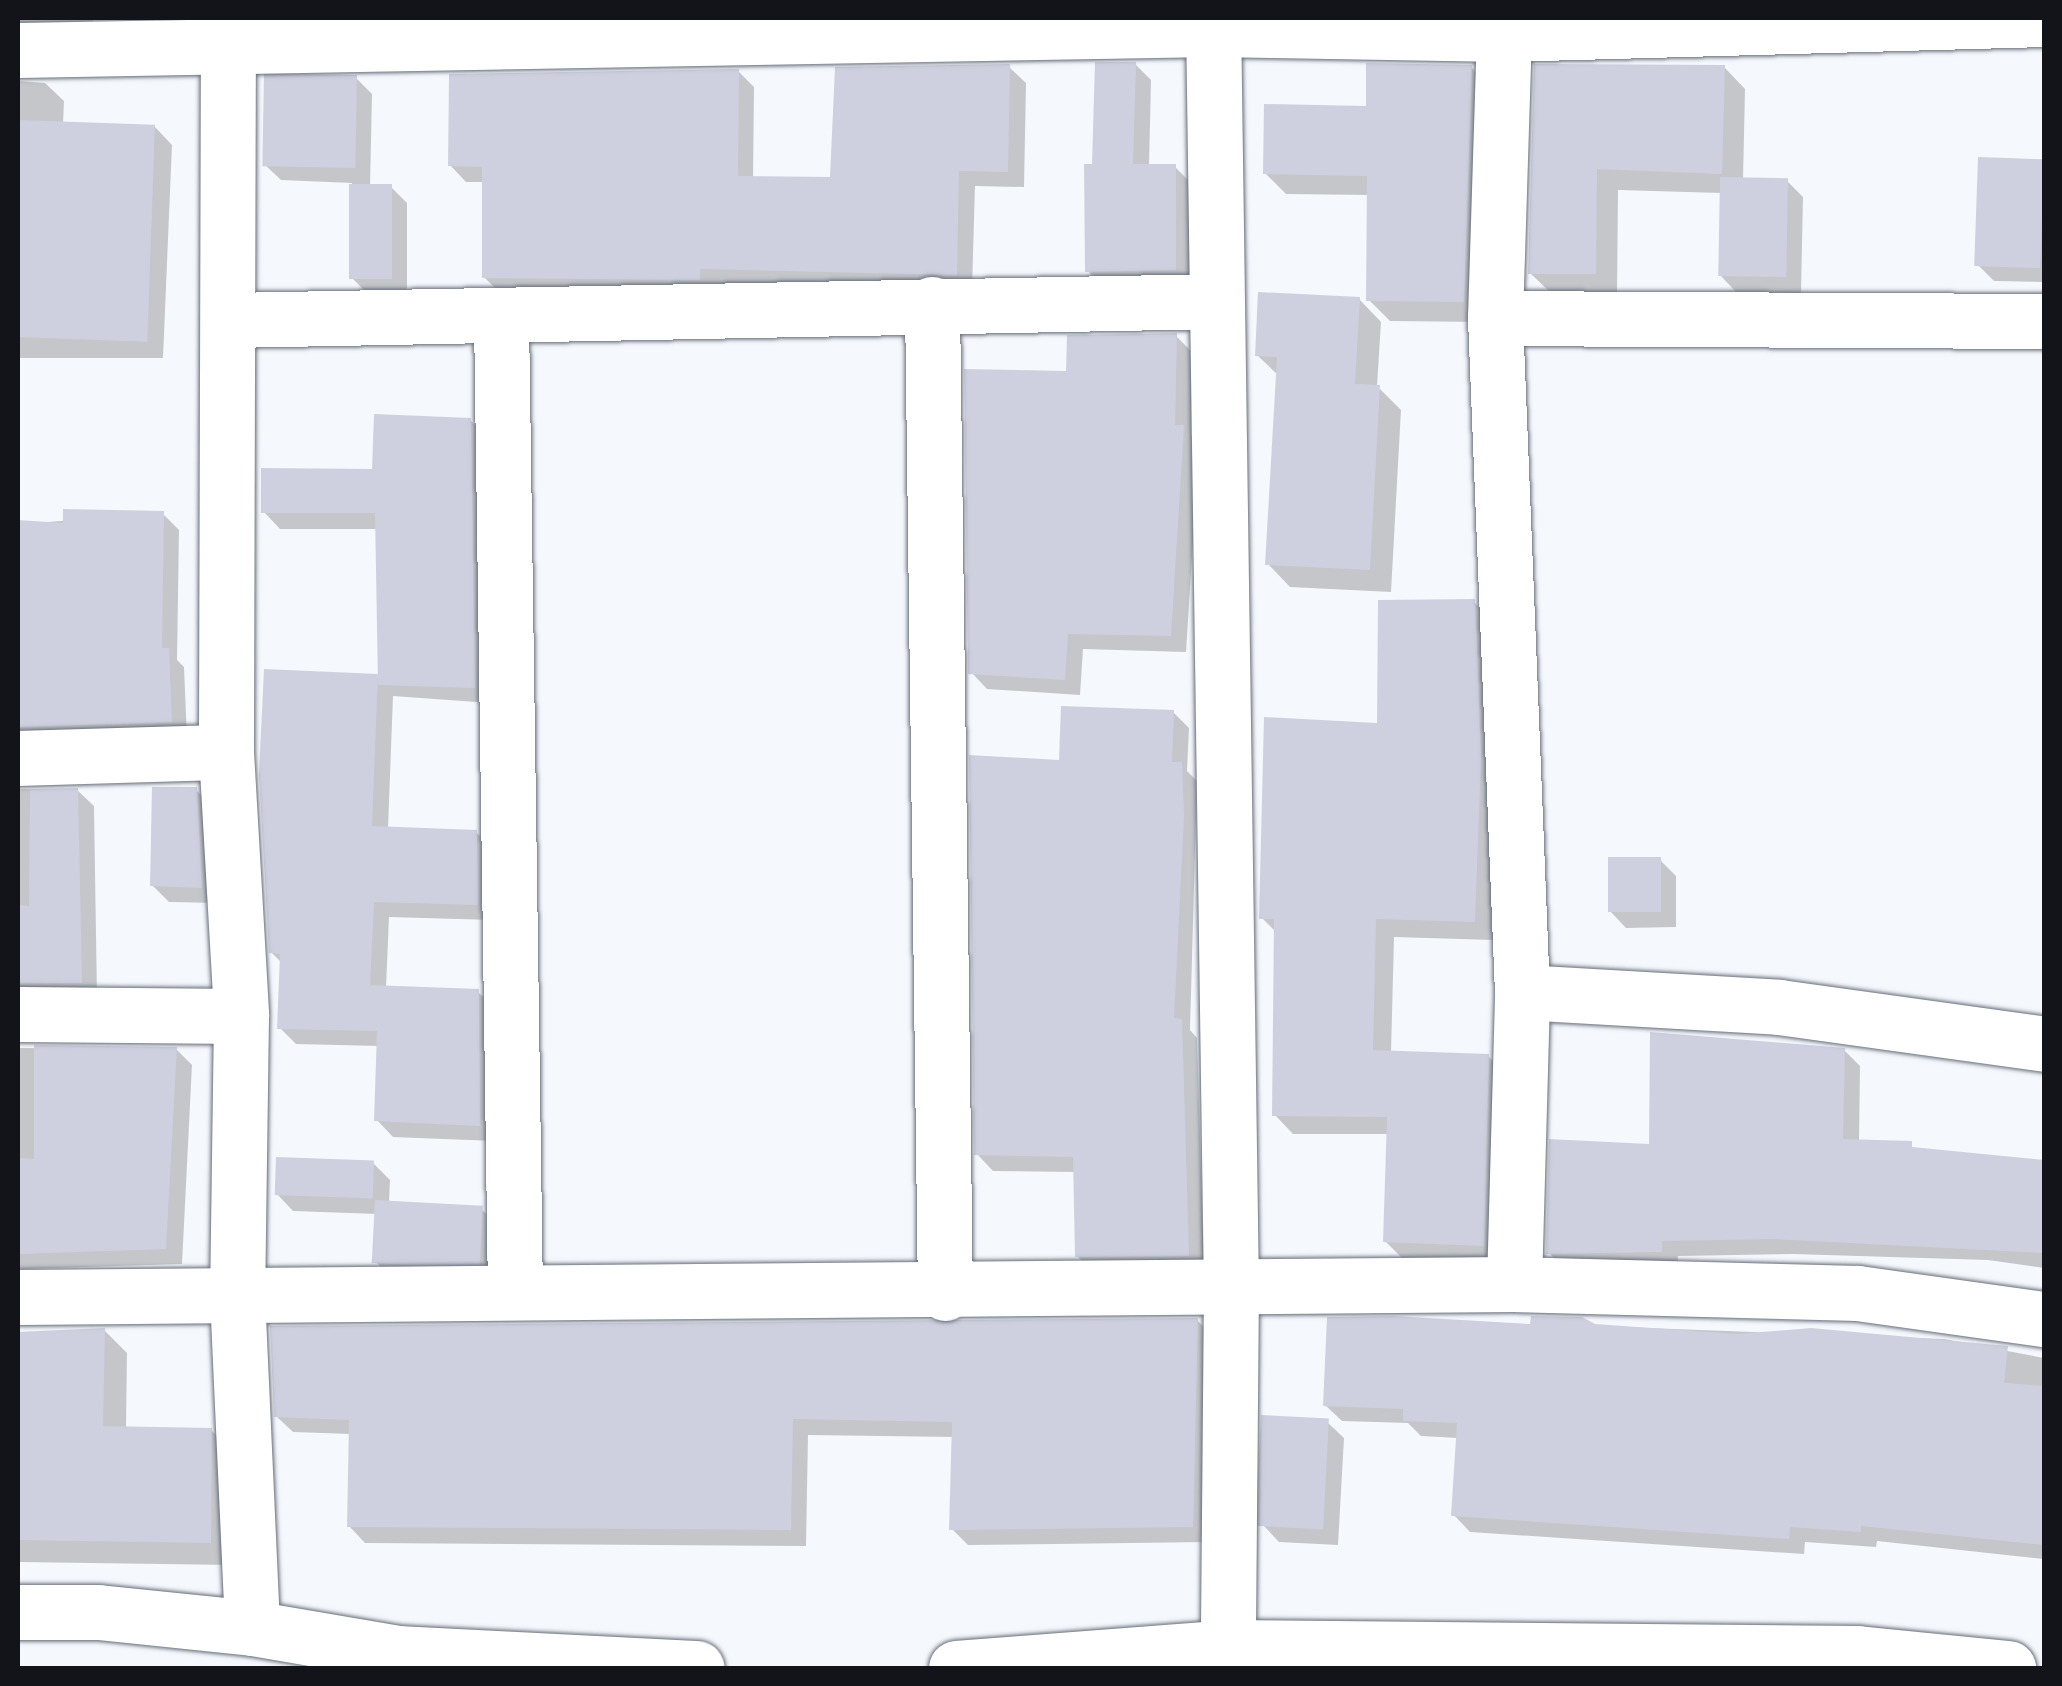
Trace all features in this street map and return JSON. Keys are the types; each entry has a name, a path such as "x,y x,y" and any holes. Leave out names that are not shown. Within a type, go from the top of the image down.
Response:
{"street":[{"path":"18,50 228,33 1213,24 1504,34 2044,19"},
{"path":"1213,24 1231,1286 1228,1647"},
{"path":"228,33 226,752 241,1016 237,1295 252,1628"},
{"path":"1504,34 1496,318 1522,992 1514,1284"},
{"path":"230,320 1216,301"},
{"path":"932,304 946,1293"},
{"path":"501,316 515,1290"},
{"path":"1496,318 2044,320"},
{"path":"18,758 226,752"},
{"path":"1522,992 1779,1007 2044,1044"},
{"path":"18,1014 241,1016"},
{"path":"18,1297 515,1290 946,1293 1514,1284 1858,1293 2044,1318"},
{"path":"18,1612 98,1612 252,1628 396,1661 698,1668"},
{"path":"956,1668 1228,1647 2008,1668"}],"building":[{"path":"1095,62 1136,62 1133,164 1176,164 1176,270 1085,272 1084,164 1092,164"},
{"path":"1366,63 1472,65 1464,302 1366,301 1367,176 1263,174 1264,104 1366,106"},
{"path":"1010,64 1008,172 959,171 957,275 700,269 700,280 482,278 482,167 448,166 449,74 739,69 738,176 830,177 835,67"},
{"path":"1534,64 1725,65 1722,174 1597,169 1596,274 1528,274"},
{"path":"264,73 357,75 355,168 262,166"},
{"path":"18,120 155,125 147,342 18,337"},
{"path":"1978,157 2044,159 2040,268 1974,266"},
{"path":"1720,177 1788,178 1786,277 1718,276"},
{"path":"349,184 392,184 392,279 349,279"},
{"path":"1258,292 1360,297 1355,384 1380,385 1370,570 1265,565 1277,357 1255,356"},
{"path":"1177,333 1175,425 1184,425 1171,636 1068,634 1065,680 968,674 964,369 1066,371 1067,335"},
{"path":"374,414 471,418 475,688 378,685 375,513 261,513 261,468 372,469"},
{"path":"63,509 164,511 162,648 169,648 172,722 18,727 18,520 63,523"},
{"path":"1475,599 1481,755 1475,922 1376,919 1373,1050 1489,1054 1484,1246 1383,1242 1387,1117 1272,1116 1274,919 1259,919 1264,717 1377,723 1378,600"},
{"path":"264,669 378,674 372,826 477,830 478,905 374,902 370,985 479,989 480,1126 374,1121 377,1031 277,1029 280,954 269,953 259,775"},
{"path":"1061,706 1174,710 1172,762 1182,762 1184,817 1174,1018 1182,1019 1189,1256 1075,1257 1073,1157 974,1155 969,755 1059,760"},
{"path":"152,787 197,787 202,888 150,886"},
{"path":"78,788 82,983 18,983 18,905 29,906 30,789"},
{"path":"1608,857 1661,857 1661,912 1608,912"},
{"path":"1650,1032 1845,1048 1843,1139 1912,1141 1912,1147 2044,1160 2044,1253 1775,1239 1662,1241 1662,1252 1546,1254 1549,1139 1649,1144"},
{"path":"34,1045 177,1047 166,1249 18,1254 18,1158 34,1159"},
{"path":"276,1157 374,1160 373,1198 275,1195"},
{"path":"375,1200 483,1206 480,1269 372,1263"},
{"path":"1393,1316 1530,1324 1531,1316 1582,1317 1595,1324 1737,1334 1811,1328 2008,1346 2004,1383 2044,1386 2044,1545 1861,1526 1861,1532 1790,1527 1789,1539 1451,1516 1457,1423 1403,1421 1403,1409 1323,1406 1327,1317"},
{"path":"1198,1318 1193,1527 949,1530 952,1422 793,1419 791,1530 347,1527 349,1420 274,1417 270,1326"},
{"path":"105,1328 103,1426 212,1428 211,1543 18,1540 18,1332"},
{"path":"1261,1415 1329,1419 1323,1529 1255,1526"}]}
